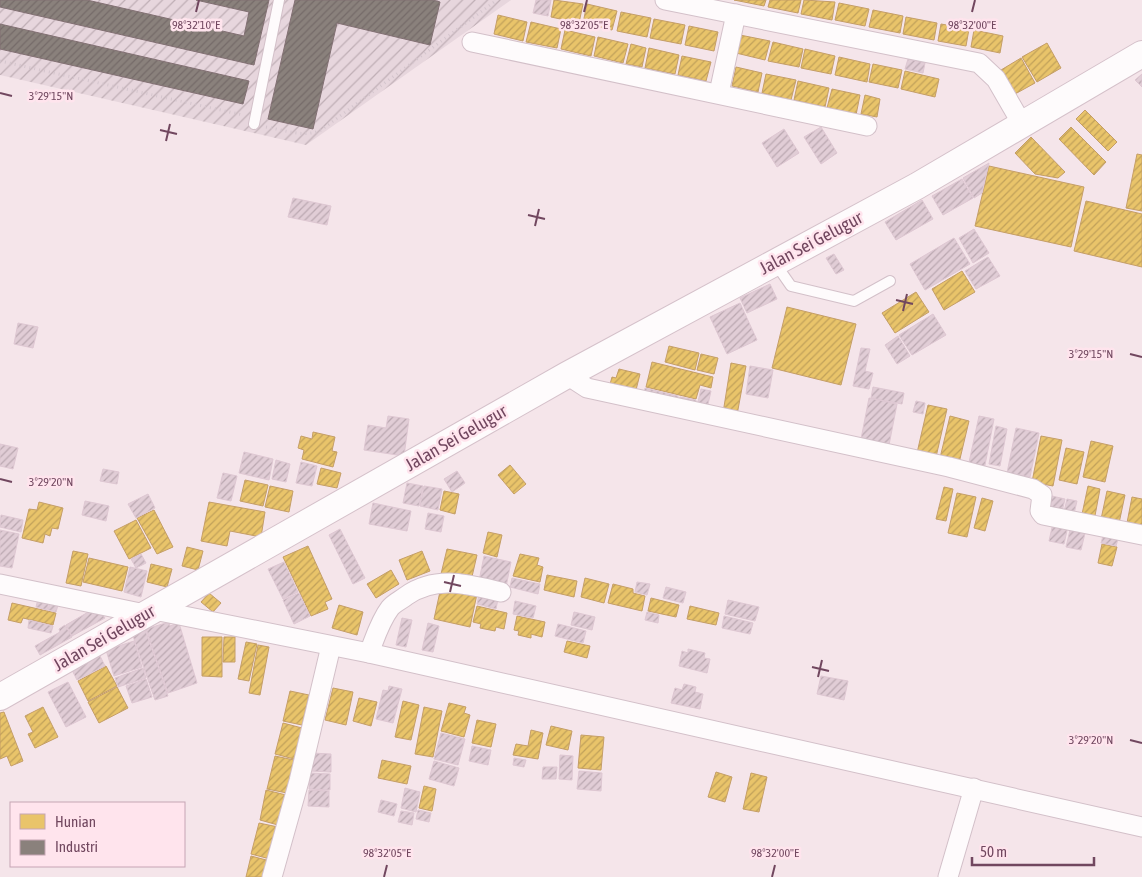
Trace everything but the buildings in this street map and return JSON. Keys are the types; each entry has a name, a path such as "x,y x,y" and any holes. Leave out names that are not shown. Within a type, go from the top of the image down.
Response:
{"main road":[{"name":"Jalan Sei Gelugur","path":"0,697 567,375 917,186 1142,54"}],"street":[{"path":"665,0 979,63 996,79 1022,124"},
{"path":"719,93 736,14"},
{"path":"472,42 867,126"},
{"path":"567,375 587,388 949,467 1033,489 1042,495 1040,511 1043,515 1142,534"},
{"path":"369,653 381,624 391,607 411,593 435,582 462,582 501,592"},
{"path":"0,584 369,653 1142,827"},
{"path":"272,877 299,781 331,646"},
{"path":"948,877 974,788"}],"lane":[{"path":"254,124 280,0"},
{"path":"775,263 791,286 854,301 890,281"}],"path":[{"path":"0,61 246,116 254,124 312,134 321,130 497,0"}],"shaded area":[{"path":"0,0 511,0 306,145 0,75"}]}
